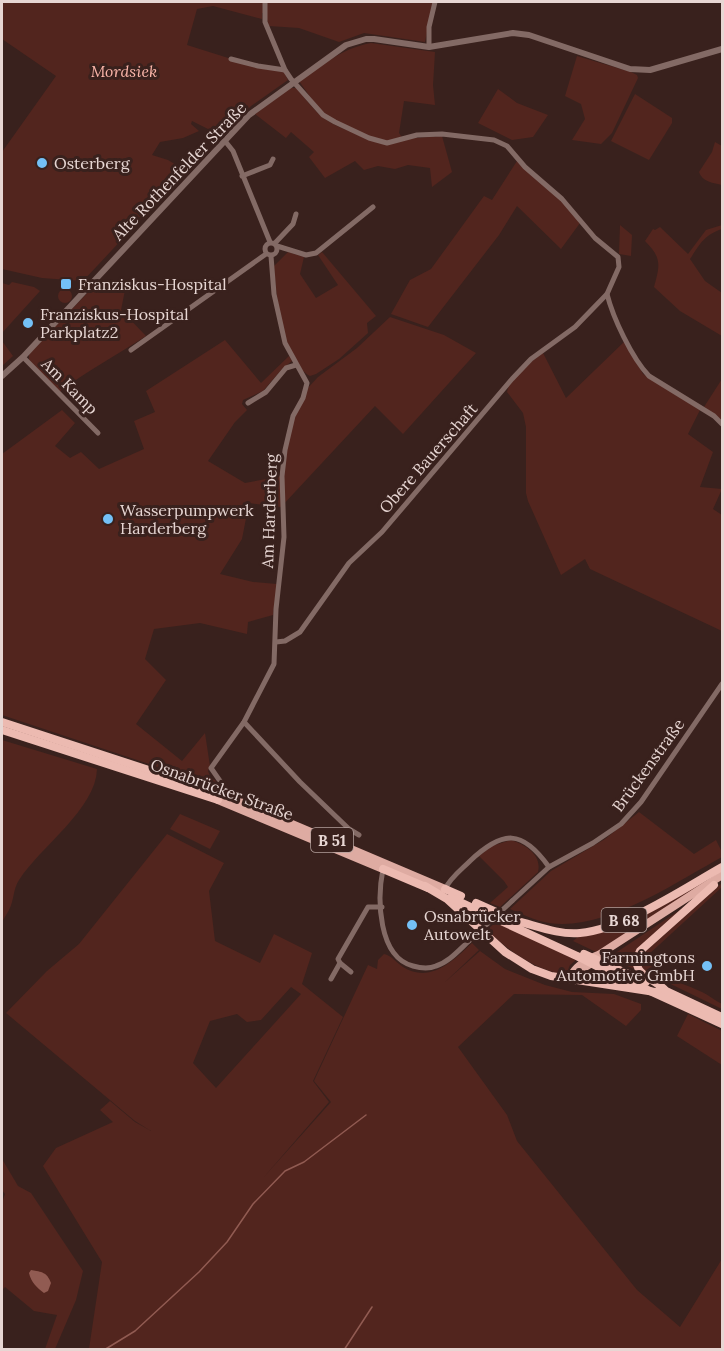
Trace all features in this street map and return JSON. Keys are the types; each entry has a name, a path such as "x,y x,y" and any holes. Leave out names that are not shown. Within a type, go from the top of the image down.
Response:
{"highway":[{"name":"Osnabrücker Straße","path":"2,722 218,797"},
{"name":"Osnabrücker Straße","path":"2,730 218,797"},
{"name":"B 68","path":"517,921 567,933 605,928 632,917 723,867"},
{"name":"Osnabrücker Straße","path":"383,869 582,955"},
{"name":"B 68","path":"659,991 656,982 638,971 635,964 639,951 714,885"},
{"path":"425,886 460,909 488,937 517,961 551,976 659,991"},
{"name":"Osnabrücker Straße","path":"445,889 517,921 607,968 723,1017"},
{"name":"Osnabrücker Straße","path":"659,991 723,1024"}],"main road":[{"name":"Osnabrücker Straße","path":"218,797 383,869"},
{"name":"Osnabrücker Straße","path":"218,797 445,889"},
{"name":"B 68","path":"572,979 584,967 603,957 723,877"},
{"name":"B 68","path":"572,979 575,968 580,963 621,942 723,877"}],"street":[{"path":"265,2 265,22 285,70 294,82"},
{"path":"429,47 429,27 435,2"},
{"name":"Alte Rothenfelder Straße","path":"2,376 23,357 255,110 346,45 356,41 374,39 429,47 513,33 530,35 635,70 650,70 723,49"},
{"path":"231,59 285,70"},
{"name":"Obere Bauerschaft","path":"276,642 285,641 300,632 349,563 382,532 531,359 575,327 607,294 613,285 619,267 618,257 595,238 562,199 525,167 507,146 494,140 442,134 417,135 387,142 369,138 323,115 294,82"},
{"path":"225,141 233,151 242,176 274,244 306,255 316,253 373,207"},
{"path":"242,176 270,165 273,159"},
{"path":"131,350 268,255 297,214"},
{"name":"Am Harderberg","path":"218,797 222,785 212,768 244,722 274,664 276,609 284,537 282,476 285,450 293,416 303,398 307,383 285,343 268,255"},
{"path":"607,294 627,340 649,376 714,416 723,424"},
{"name":"Am Kamp","path":"23,357 98,434"},
{"path":"248,402 264,394 286,368 296,365"},
{"name":"Brückenstraße","path":"383,869 382,907 387,943 395,956 408,965 421,968 435,967 450,959 549,867 594,843 621,824 641,802 723,684"},
{"path":"244,722 300,782 349,829 359,835"},
{"path":"445,889 452,878 476,856 500,839 510,837 525,842 549,867"},
{"path":"351,972 338,959 368,907 382,907"},
{"path":"331,979 340,963"}],"green space":[{"name":"Mordsiek","path":"2,2 433,2 425,42 364,33 339,42 299,28 269,26 265,13 262,13 262,19 213,6 197,9 187,45 260,68 284,72 288,80 251,106 222,136 192,121 191,124 199,131 183,138 160,142 152,155 168,160 186,171 83,281 42,278 2,269 2,152 56,76 2,39"},
{"path":"371,43 435,52 433,85 435,105 404,101 399,133 403,139 442,136 452,172 432,187 430,168 408,165 395,169 378,166 364,170 355,161 325,178 309,157 314,152 291,132 286,138 255,114 290,88 297,88 324,118 339,127 361,135 323,115 299,81 342,53"},
{"path":"577,56 631,72 638,78 612,133 601,144 572,140 585,119 581,104 565,96"},
{"path":"498,89 517,103 548,115 533,137 512,140 478,123"},
{"path":"635,94 672,118 672,123 649,160 611,141"},
{"path":"715,142 722,146 722,185 705,180 699,172 712,152"},
{"path":"517,161 563,201 580,223 561,249 517,206 499,235 428,327 391,314 410,280 431,269 484,196 492,200"},
{"path":"620,225 632,235 631,256 619,254"},
{"path":"722,225 722,229 703,241 690,259 705,281 722,293 722,336 680,311 654,287 658,262 654,252 645,241 653,229 660,227 688,254 706,230"},
{"path":"288,252 304,257 300,274 316,298 338,285 318,255 322,252 376,316 367,323 368,333 339,359 310,376 293,356 279,309 274,266"},
{"path":"127,280 121,310 146,336 59,392 29,360 29,354 96,284"},
{"path":"12,282 34,287 40,291 2,333 2,283 9,285"},
{"path":"62,289 68,289 72,296 68,303 62,303 58,299 58,293"},
{"path":"390,317 444,335 476,353 403,434 375,406 281,507 249,503 242,539 220,574 253,582 277,584 273,615 248,622 247,634 200,623 154,629 145,659 166,680 136,724 182,761 205,733 210,766 208,771 219,787 216,788 2,715 2,454 62,410 75,423 55,446 70,458 81,452 99,469 144,449 134,421 155,412 146,391 225,340 261,383 289,356 292,361 263,391 243,400 242,404 247,410 235,422 208,461 245,483 282,476 293,416 305,391 318,377 357,348"},
{"path":"2,341 13,356 2,366"},
{"path":"625,341 643,374 700,410 688,434 713,452 700,487 722,489 713,509 722,515 722,631 590,569 585,559 561,575 528,501 526,427 523,413 507,392 512,381 543,353 566,398"},
{"path":"722,379 722,420 704,407"},
{"path":"2,740 97,769 94,784 87,799 66,827 28,867 19,880 11,906 2,922"},
{"path":"639,812 694,854 716,840 722,857 634,905 610,915 586,921 562,924 540,921 510,909 551,871 605,839"},
{"path":"180,814 220,831 210,849 170,829"},
{"path":"167,834 224,863 209,891 215,941 260,963 274,934 312,953 302,984 343,1017 313,1081 329,1102 263,1178 331,1102 314,1081 368,965 377,969 378,960 384,954 413,972 432,972 449,963 472,943 479,950 444,983 480,951 505,969 545,985 572,992 614,994 641,1004 641,1010 626,1026 582,995 514,994 458,1047 507,1115 517,1141 637,1290 680,1327 722,1259 721,1349 89,1349 102,1262 43,1166 56,1148 113,1122 100,1110 110,1101 135,1122 151,1131 135,1121 6,1013 47,971 79,944","holes":["291,987 301,994 216,1088 193,1063 210,1021 237,1014 247,1022 261,1020"]},
{"path":"511,840 532,852 539,866 538,872 500,907 490,903 508,887 479,856 492,846"},
{"path":"703,880 705,883 596,952 573,941 579,936 606,931"},
{"path":"722,883 722,887 647,956 657,970 722,1004 722,1009 648,973 640,966 641,958 648,949"},
{"path":"689,904 633,962 634,969 608,958"},
{"path":"496,922 576,960 570,965 566,975 543,969 514,952 487,930"},
{"path":"688,1014 722,1031 722,1065 677,1036"},
{"path":"2,1159 18,1186 31,1193 83,1271 76,1300 55,1349 45,1349 57,1315 34,1311 5,1287 2,1290 2,1202 5,1194 2,1190"}],"shaded area":[{"path":"31,1270 41,1272 48,1277 51,1283 48,1291 44,1293 35,1284 29,1273"}],"waterway":[{"path":"104,1350 135,1331 199,1272 227,1242 253,1204 285,1171 304,1162 366,1115"},
{"path":"344,1350 372,1307"}],"place":[{"name":"Osterberg","path":"42,163"},
{"name":"Franziskus-Hospital","path":"66,284"},
{"name":"Franziskus-Hospital Parkplatz2","path":"28,323"},
{"name":"Wasserpumpwerk Harderberg","path":"108,519"},
{"name":"Osnabrücker Autowelt","path":"412,925"},
{"name":"Farmingtons Automotive GmbH","path":"707,966"}]}
